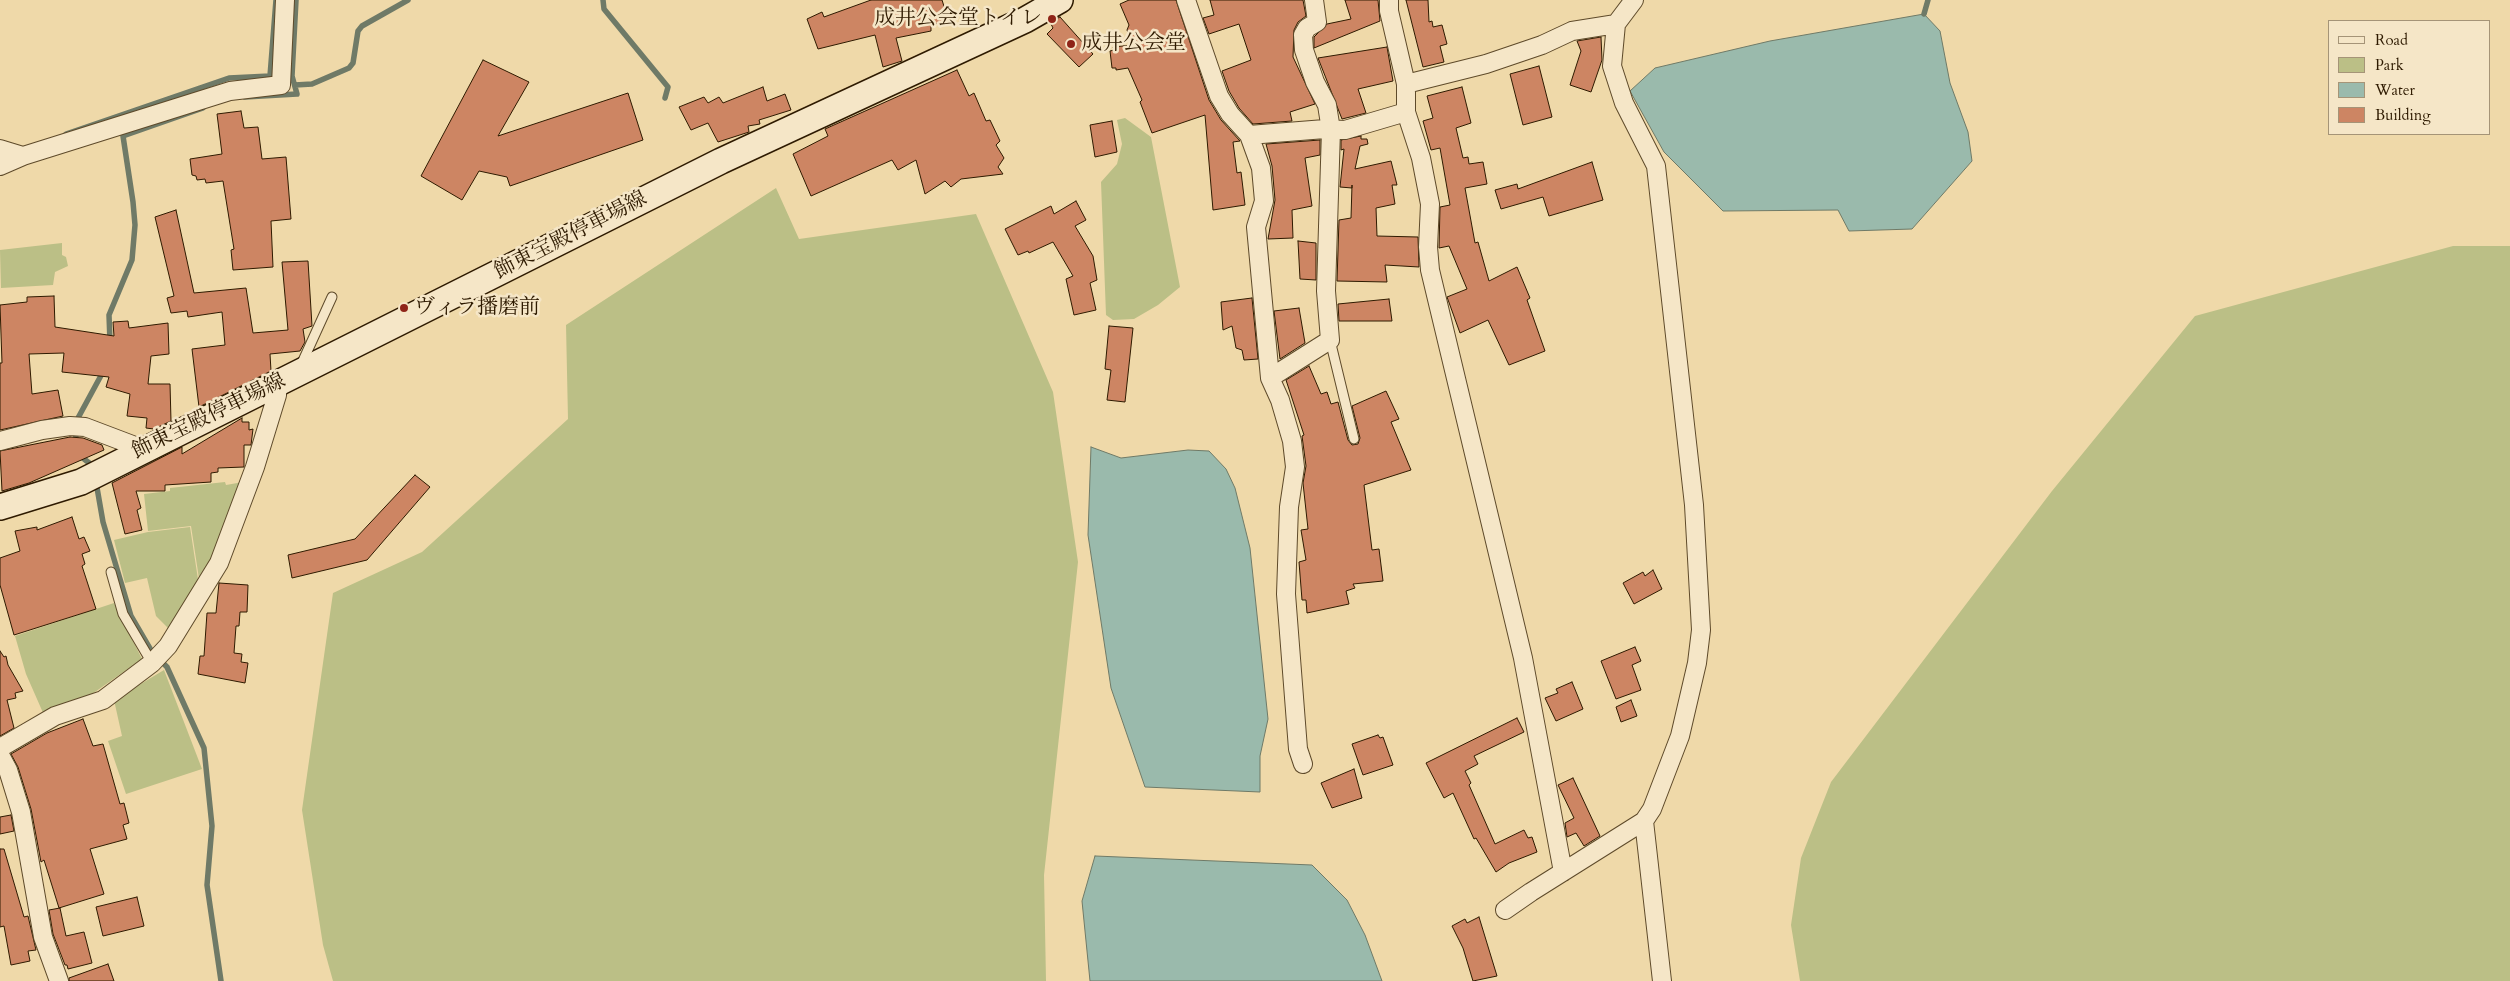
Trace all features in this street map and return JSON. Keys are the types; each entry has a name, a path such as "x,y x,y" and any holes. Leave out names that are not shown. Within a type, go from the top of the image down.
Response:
{"main road":[{"name":"飾東宝殿停車場線","path":"0,507 81,482 143,449 721,160 1025,20 1060,0"}],"street":[{"path":"2,164 22,156 230,91 281,85 285,0"},
{"path":"1186,0 1219,96 1248,135 1261,168 1264,201 1256,227 1270,378 1280,400 1292,440 1294,467 1289,507 1286,594 1298,749 1303,764"},
{"path":"1270,378 1330,340 1326,291 1331,130 1327,105 1315,82 1304,50 1303,35 1307,28 1317,22 1314,0"},
{"path":"1388,0 1406,84 1406,112 1421,158 1430,204 1428,255 1430,270 1523,658 1563,872"},
{"path":"1505,910 1644,821 1652,809 1680,736 1697,663 1700,630 1694,505 1656,166 1624,103 1612,66 1616,24 1634,0"},
{"path":"1406,84 1486,64 1542,45 1572,31 1616,24"},
{"path":"1248,135 1345,130 1372,124 1406,112"},
{"path":"0,748 55,716 103,700 152,664 168,646 219,563 255,467 277,395 288,378"},
{"path":"0,441 42,430 70,426 84,427 143,449"},
{"path":"0,755 8,770 21,812 43,937 59,981"},
{"path":"1644,821 1662,981"}],"lane":[{"path":"288,378 332,297"},
{"path":"1330,340 1354,440"},
{"path":"111,572 126,620 152,664"}],"green space":[{"path":"1125,118 1151,137 1180,287 1158,305 1134,319 1113,320 1106,315 1101,182 1117,164 1122,144 1117,120"},
{"path":"776,188 799,239 976,214 1053,392 1078,562 1044,875 1046,981 333,981 323,945 302,810 333,593 422,552 568,419 566,325"},
{"path":"62,243 62,255 66,257 68,266 55,272 53,285 1,288 0,250"},
{"path":"2453,246 2510,246 2510,981 1800,981 1791,925 1801,858 1831,782 2052,491 2195,316"},
{"path":"225,482 226,485 243,482 215,557 200,585 191,526 148,531 144,494 170,491 170,488"},
{"path":"190,527 199,586 170,630 156,616 147,578 125,583 114,540 148,532"},
{"path":"114,603 142,659 92,694 44,715 26,674 15,636"},
{"path":"164,670 202,769 126,794 108,741 122,736 114,700"}],"water":[{"path":"1924,14 1940,31 1950,83 1968,132 1972,161 1912,229 1849,231 1838,210 1723,211 1664,152 1630,91 1655,68 1770,41"},
{"path":"1091,447 1121,458 1188,450 1209,451 1226,469 1235,488 1250,548 1268,719 1260,756 1260,792 1145,787 1111,688 1088,535"},
{"path":"1095,856 1312,865 1347,900 1365,935 1382,981 1090,981 1082,901"}],"building":[{"path":"871,0 942,0 948,19 931,26 931,31 896,38 902,61 883,67 875,35 818,49 807,19 822,12 824,17"},
{"path":"1129,0 1176,0 1209,100 1221,120 1240,141 1233,142 1237,173 1241,172 1245,205 1213,210 1205,115 1152,133 1140,102 1142,100 1128,68 1116,70 1116,68 1112,68 1110,51 1114,50 1113,47 1132,45 1127,30 1129,25 1120,4"},
{"path":"1210,0 1303,0 1306,16 1298,22 1294,30 1293,57 1315,104 1290,112 1292,121 1253,124 1239,108 1229,91 1222,71 1251,60 1239,24 1209,34 1203,18 1214,15"},
{"path":"1345,0 1378,0 1380,21 1314,48 1314,37 1327,24 1351,19"},
{"path":"1406,0 1428,0 1429,22 1432,21 1433,27 1442,25 1447,44 1440,46 1444,62 1423,67"},
{"name":"成井公会堂","path":"1060,17 1093,54 1079,67 1047,34 1053,28 1050,22"},
{"path":"1601,37 1602,60 1591,92 1570,85 1581,51 1577,41"},
{"path":"1387,47 1393,81 1358,89 1366,113 1342,119 1318,58"},
{"path":"483,60 529,82 498,136 628,93 643,140 510,186 507,177 479,171 462,200 421,176"},
{"path":"1539,66 1552,117 1523,125 1510,74"},
{"path":"957,70 969,96 974,93 986,121 990,120 1000,141 996,145 1004,158 998,167 1003,174 961,179 951,187 945,181 925,194 916,160 898,170 892,160 811,196 793,154 828,136 825,129"},
{"path":"763,87 767,101 785,94 791,110 759,120 760,124 748,126 749,132 718,142 708,123 691,130 679,107 704,97 708,103 719,97 723,103"},
{"path":"1462,87 1471,123 1456,128 1463,158 1468,157 1469,164 1483,162 1487,184 1465,188 1475,243 1478,242 1489,281 1517,267 1530,298 1527,300 1545,351 1509,365 1488,320 1460,333 1447,297 1467,289 1449,246 1439,248 1440,207 1450,205 1440,148 1431,150 1423,121 1433,118 1427,96"},
{"path":"241,111 244,128 258,127 262,159 286,157 291,219 271,221 273,267 233,270 231,250 234,249 223,181 206,183 205,179 197,180 196,176 192,175 190,159 222,154 217,114"},
{"path":"1112,121 1117,152 1095,157 1090,125"},
{"path":"1361,136 1361,139 1367,139 1368,144 1360,146 1355,169 1391,161 1397,185 1392,185 1395,204 1376,208 1377,236 1418,237 1419,267 1385,265 1387,282 1337,281 1339,220 1351,218 1352,188 1340,187 1344,149 1341,150 1341,140"},
{"path":"1320,140 1320,155 1305,158 1312,206 1292,210 1293,238 1268,239 1275,200 1272,166 1266,144"},
{"path":"1592,162 1603,200 1549,216 1543,197 1501,209 1495,190 1517,184 1518,189"},
{"path":"1076,201 1086,220 1075,226 1093,256 1097,280 1090,283 1096,310 1074,315 1066,279 1073,276 1053,242 1029,253 1028,251 1018,255 1005,229 1051,206 1054,214"},
{"path":"176,210 194,293 246,288 253,333 288,330 282,262 308,261 312,326 303,329 305,342 300,351 270,354 271,371 199,407 192,349 225,345 222,312 188,317 187,311 171,313 167,298 174,296 155,217"},
{"path":"1298,241 1316,243 1316,280 1300,279"},
{"path":"54,296 55,327 114,336 113,322 128,321 129,328 168,323 169,354 151,356 148,384 170,384 171,421 154,429 146,428 147,418 127,416 130,394 106,387 109,377 62,372 64,353 29,354 32,394 58,390 63,416 0,430 0,363 2,363 0,305 27,302 27,297"},
{"path":"1252,298 1258,359 1244,360 1242,350 1236,348 1232,326 1223,330 1221,302"},
{"path":"1389,299 1392,321 1339,321 1338,304"},
{"path":"1299,308 1305,343 1280,359 1274,311"},
{"path":"1109,326 1133,328 1125,402 1107,400 1111,370 1105,369"},
{"path":"1309,366 1321,394 1327,392 1331,404 1338,402 1348,440 1352,445 1358,444 1360,438 1352,406 1386,391 1399,419 1391,422 1411,470 1364,485 1372,550 1379,549 1383,581 1353,584 1355,588 1346,591 1349,604 1307,613 1306,600 1302,600 1299,562 1306,560 1301,530 1308,529 1303,483 1306,466 1302,436 1304,435 1286,380"},
{"path":"242,418 242,422 249,422 249,430 253,429 251,445 244,445 244,467 218,468 218,472 211,473 211,482 165,485 165,491 136,491 141,508 137,510 142,530 125,534 112,483 182,447 182,454"},
{"path":"70,437 83,438 102,445 104,450 29,483 2,491 0,451"},
{"path":"415,475 430,487 367,560 292,578 288,555 355,539"},
{"path":"72,517 79,539 84,537 90,551 82,554 85,564 82,566 96,609 14,635 0,585 0,558 20,551 15,531 37,527 37,530"},
{"path":"1653,570 1662,589 1634,604 1623,583 1643,572 1645,576"},
{"path":"219,583 248,585 247,612 240,612 239,626 236,626 234,653 242,654 241,662 248,663 245,683 198,674 200,656 204,656 207,613 216,613"},
{"path":"1635,647 1641,661 1632,665 1641,690 1616,699 1601,661"},
{"path":"0,651 4,657 6,656 8,665 23,691 15,693 16,698 7,700 14,728 0,736"},
{"path":"1572,682 1583,709 1556,721 1545,698 1558,693 1556,689"},
{"path":"1631,700 1637,716 1621,722 1616,707"},
{"path":"1517,718 1524,732 1474,756 1478,764 1465,771 1471,783 1469,785 1495,844 1524,830 1528,838 1532,837 1537,852 1509,863 1496,872 1476,838 1474,839 1453,793 1444,798 1426,763"},
{"path":"83,719 93,746 103,744 120,804 124,803 129,823 123,825 127,839 90,849 104,894 59,908 44,860 41,862 31,809 18,767 11,754 47,733"},
{"path":"1378,735 1380,738 1383,737 1393,765 1363,775 1352,744"},
{"path":"1354,769 1362,798 1332,808 1321,783"},
{"path":"1573,778 1600,836 1584,846 1576,833 1567,837 1565,823 1574,818 1558,785"},
{"path":"11,815 14,831 0,834 0,817"},
{"path":"0,849 4,849 24,917 28,916 36,950 28,951 30,961 11,965 4,926 0,927"},
{"path":"137,897 144,926 103,936 96,907"},
{"path":"60,908 66,936 84,932 92,963 68,969 67,965 65,965 53,934 49,910"},
{"path":"1479,917 1497,976 1473,981 1463,948 1452,926 1465,919 1467,923"},
{"path":"108,964 114,981 69,981 69,978"}],"waterway":[{"path":"66,134 229,78 270,76 276,0"},
{"path":"245,97 297,94 292,76 296,0"},
{"path":"295,85 312,84 349,68 353,63 358,31 362,26 408,0"},
{"path":"603,0 604,9 668,87 665,98"},
{"path":"1924,14 1928,0"},
{"path":"110,342 109,315 132,260 135,225 123,136 203,108"},
{"path":"75,444 78,418 104,370"},
{"path":"79,455 93,466"},
{"path":"96,482 103,522 131,616 152,652 167,667 204,748 212,826 207,885 221,981"}],"place":[{"name":"成井公会堂トイレ","path":"1052,19"},
{"name":"成井公会堂","path":"1071,44"},
{"name":"ヴィラ播磨前","path":"404,308"}]}
